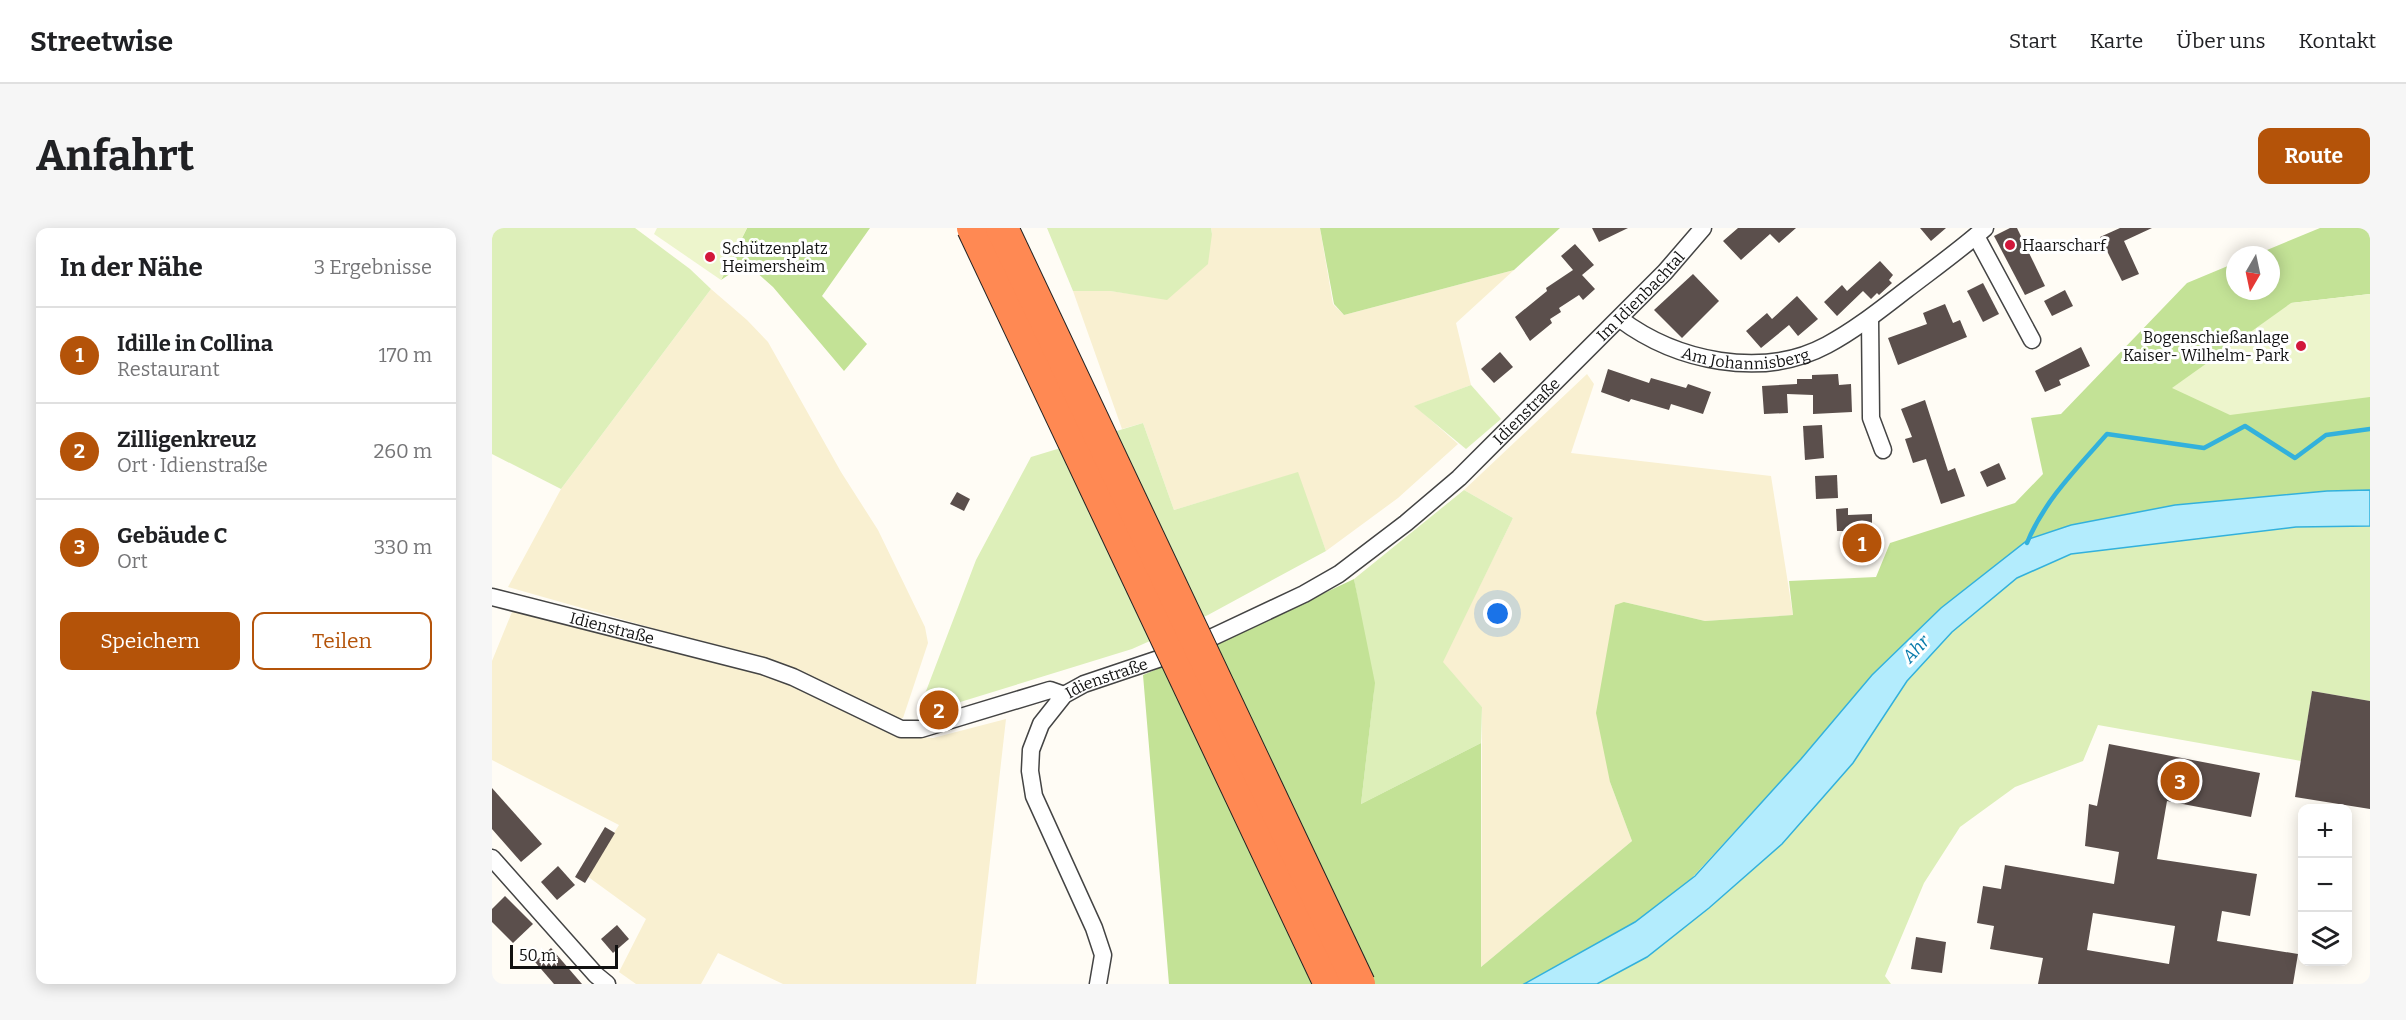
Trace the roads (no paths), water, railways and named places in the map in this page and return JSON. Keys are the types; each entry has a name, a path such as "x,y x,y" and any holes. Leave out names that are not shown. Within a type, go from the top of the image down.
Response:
{"highway":[{"path":"973,228 1330,984"},
{"path":"1002,228 1359,984"}],"street":[{"name":"Im Idienbachtal","path":"1577,362 1665,272 1703,228"},
{"name":"Am Johannisberg","path":"1620,319 1640,334 1669,348 1710,359 1754,364 1794,358 1826,346 1870,318 1980,232 2032,340"},
{"path":"1870,318 1870,418 1883,450"},
{"name":"Idienstraße","path":"492,597 763,666 793,677 901,729 921,729 1050,690 1064,694 1084,684 1185,650 1304,594 1339,574 1460,478 1577,362"},
{"path":"1064,694 1041,724 1031,750 1030,771 1034,796 1094,928 1103,955 1098,984"},
{"path":"492,858 606,984"}],"water":[{"name":"Ahr","path":"2370,490 2370,526 2296,527 2071,554 2017,578 1952,632 1907,681 1853,763 1782,844 1709,908 1647,957 1597,984 1524,984 1635,922 1695,876 1801,759 1872,675 1941,608 2029,539 2071,525 2175,505 2327,491"}],"waterway":[{"path":"2027,543 2052,499 2107,434 2204,448 2245,426 2295,458 2326,435 2370,429"}],"place":[{"name":"Haarscharf","path":"2010,245"},
{"name":"Schützenplatz Heimersheim","path":"710,257"},
{"name":"Bogenschießanlage Kaiser- Wilhelm- Park","path":"2301,346"},
{"name":"Idille in Collina","path":"1862,543"},
{"name":"Zilligenkreuz","path":"939,710"},
{"name":"Gebäude C","path":"2180,781"}]}
